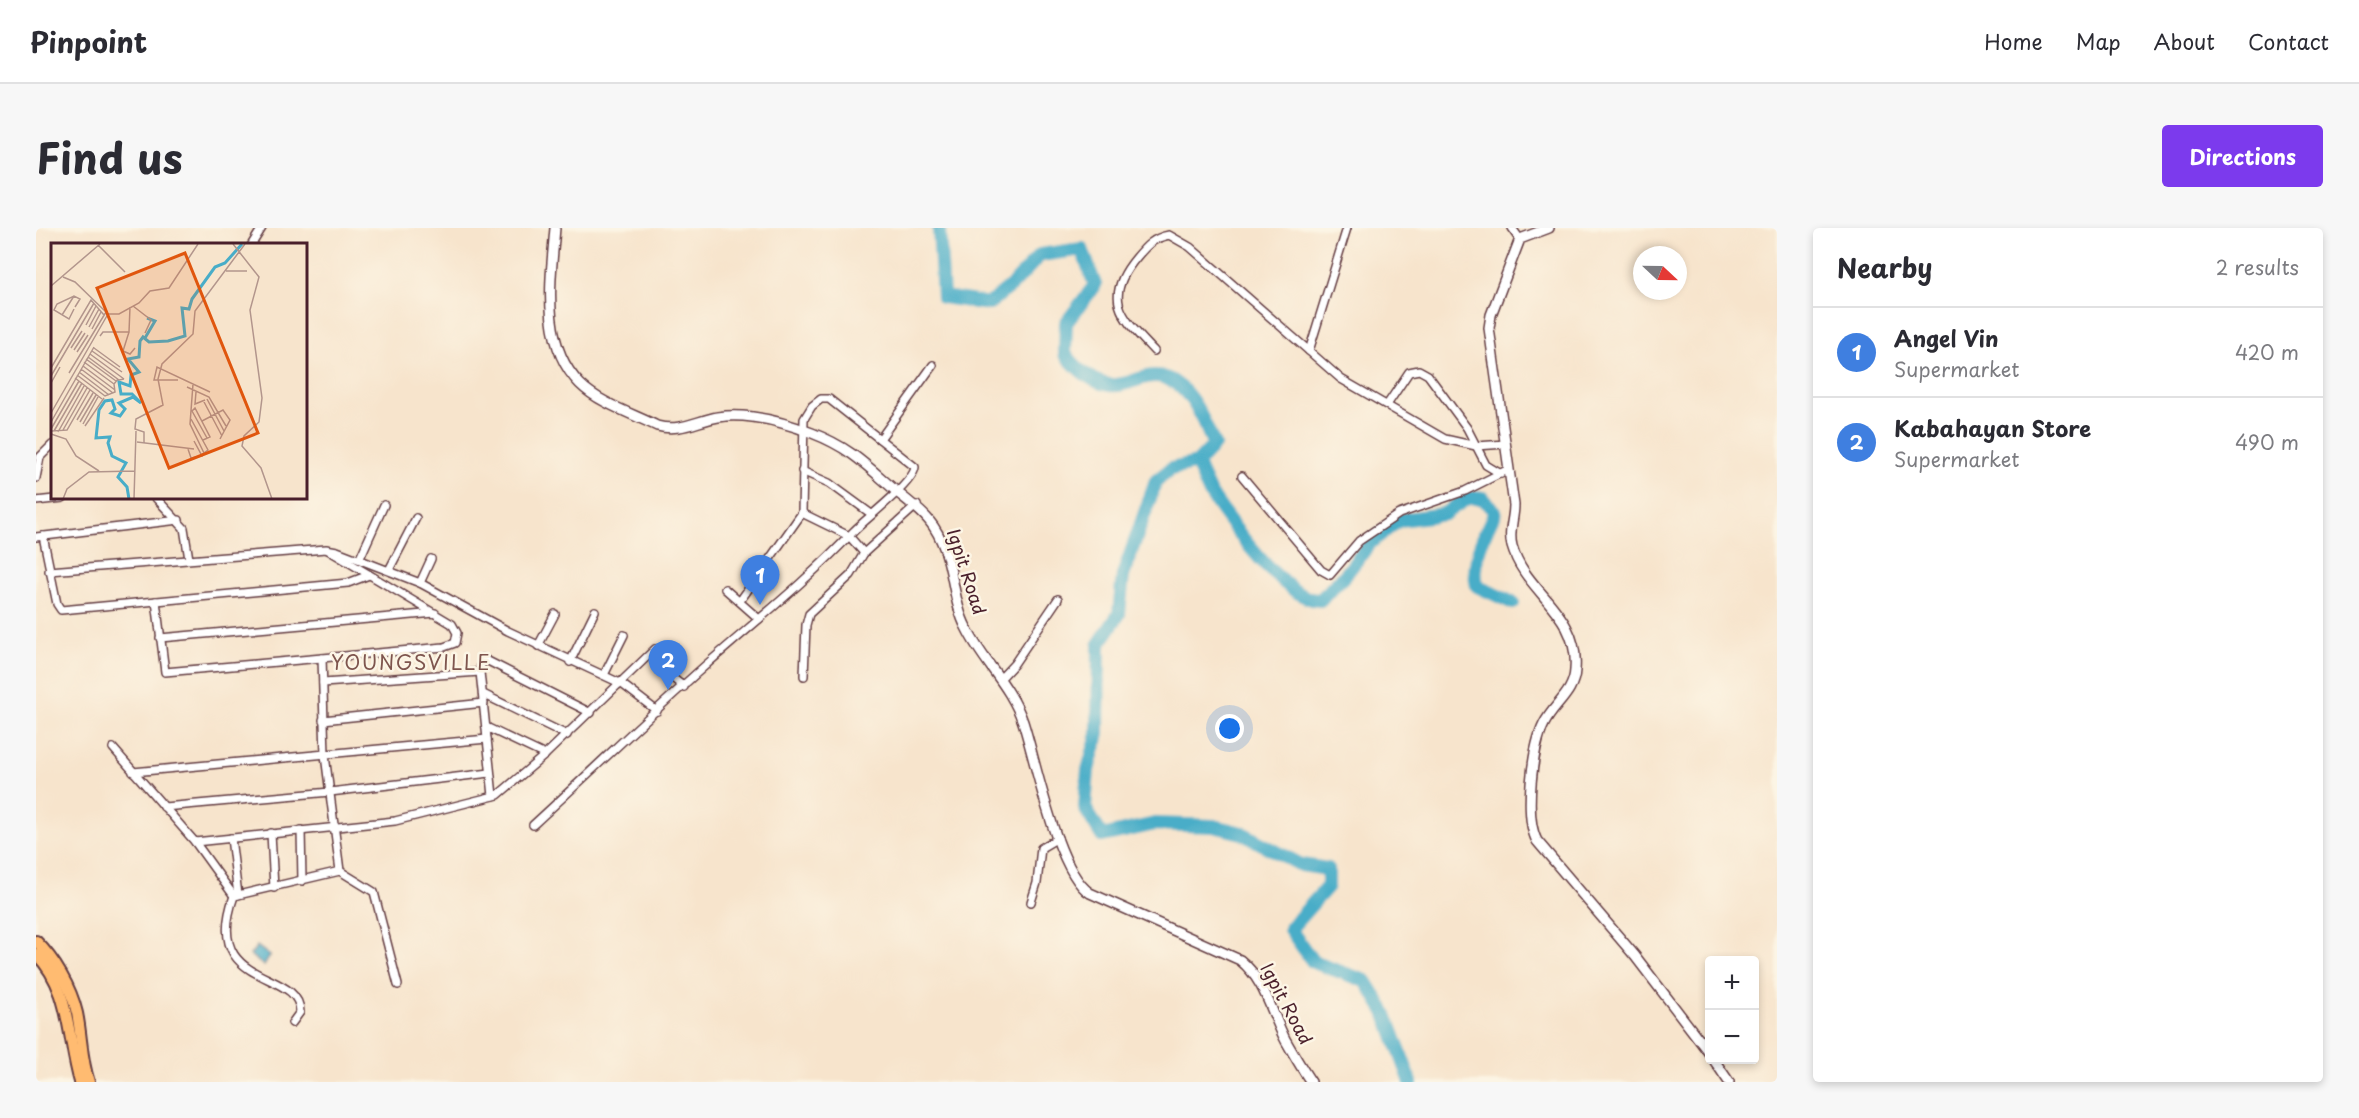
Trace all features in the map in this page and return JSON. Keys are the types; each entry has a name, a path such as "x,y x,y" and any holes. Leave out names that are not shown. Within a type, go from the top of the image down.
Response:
{"main road":[{"path":"36,941 54,960 70,993 77,1013 83,1065 89,1082"},
{"path":"36,954 60,991 68,1016 80,1082"}],"street":[{"path":"253,243 262,228"},
{"name":"Igpit Road","path":"555,228 552,326 568,370 581,386 609,402 668,429 677,430 718,417 742,416 803,430 857,455 928,516 946,552 966,629 1000,678 1019,712 1058,838 1070,870 1081,887 1240,960 1250,968 1286,1040 1311,1082"},
{"path":"1309,351 1347,228"},
{"path":"1512,228 1520,239"},
{"path":"1549,228 1520,239 1494,304 1489,328 1506,444 1505,472 1514,505 1509,529 1513,548 1567,625 1574,641 1574,680 1539,734 1529,812 1531,831 1635,956 1705,1047"},
{"path":"1154,351 1126,322 1117,301 1117,287 1125,271 1150,242 1169,235 1190,247 1341,379 1418,426 1445,439 1476,446 1506,444"},
{"path":"880,439 933,365"},
{"path":"1387,405 1409,372 1419,370 1428,375 1467,428 1486,465 1505,472"},
{"path":"533,825 849,536 870,513 898,492 915,472 915,467 826,398 815,403 806,415 803,430 802,513 740,601"},
{"path":"36,478 40,458 51,446"},
{"path":"802,471 828,483 870,513"},
{"path":"1242,476 1322,570 1330,575 1359,541 1399,514 1465,491 1505,472"},
{"path":"36,501 51,499"},
{"path":"158,500 184,528 189,559"},
{"path":"360,558 384,505"},
{"path":"804,676 806,626 809,614 851,575 864,553 917,505"},
{"path":"802,513 849,536 864,553"},
{"path":"389,570 416,518"},
{"path":"179,520 39,536 57,604 61,610 348,583 369,575"},
{"path":"156,600 165,672 452,645 458,638 455,628 435,613 326,549"},
{"path":"50,572 326,549 360,558 420,583 451,603 570,662 622,684 657,711"},
{"path":"420,583 431,559"},
{"path":"725,589 759,619"},
{"path":"1000,678 1014,664 1058,599"},
{"path":"570,662 595,611"},
{"path":"160,638 435,613"},
{"path":"538,646 555,614"},
{"path":"604,675 624,635"},
{"path":"195,842 408,819 504,792 622,684 655,649"},
{"path":"322,658 325,754 340,871"},
{"path":"493,796 480,672 481,660 484,658 591,713"},
{"path":"323,683 480,672"},
{"path":"669,675 684,687"},
{"path":"483,694 567,735"},
{"path":"323,720 484,703"},
{"path":"486,727 545,755"},
{"path":"133,772 487,739"},
{"path":"113,747 195,842 236,896"},
{"path":"164,807 330,792 490,773"},
{"path":"301,831 302,881"},
{"path":"270,833 274,888"},
{"path":"231,838 236,896 227,925 233,952 244,966 289,990 296,997 300,1012 292,1023"},
{"path":"1031,902 1037,883 1041,848 1058,838"},
{"path":"236,896 340,871 374,892 398,985"},
{"path":"1717,1064 1729,1082"}],"water":[{"path":"257,946 270,956 264,966 250,955"}],"waterway":[{"path":"939,228 943,297 989,304 1014,283 1040,255 1082,249 1095,285 1066,323 1065,354 1084,373 1096,381 1109,385 1157,376 1175,383 1194,403 1214,445 1197,463 1171,469 1156,481 1123,575 1119,614 1099,644 1098,734 1088,770 1085,808 1102,836 1155,824 1214,826 1242,833 1301,865 1328,869 1328,886 1290,929 1313,962 1366,981 1385,1012 1411,1082"},
{"path":"1197,463 1210,493 1259,557 1291,588 1306,597 1320,600 1346,574 1371,542 1399,520 1444,514 1467,498 1483,498 1495,512 1477,557 1477,586 1513,603"}],"place":[{"name":"Angel Vin","path":"760,605"},
{"name":"Kabahayan Store","path":"668,690"}],"district":[{"name":"YOUNGSVILLE","path":"411,663"}]}
